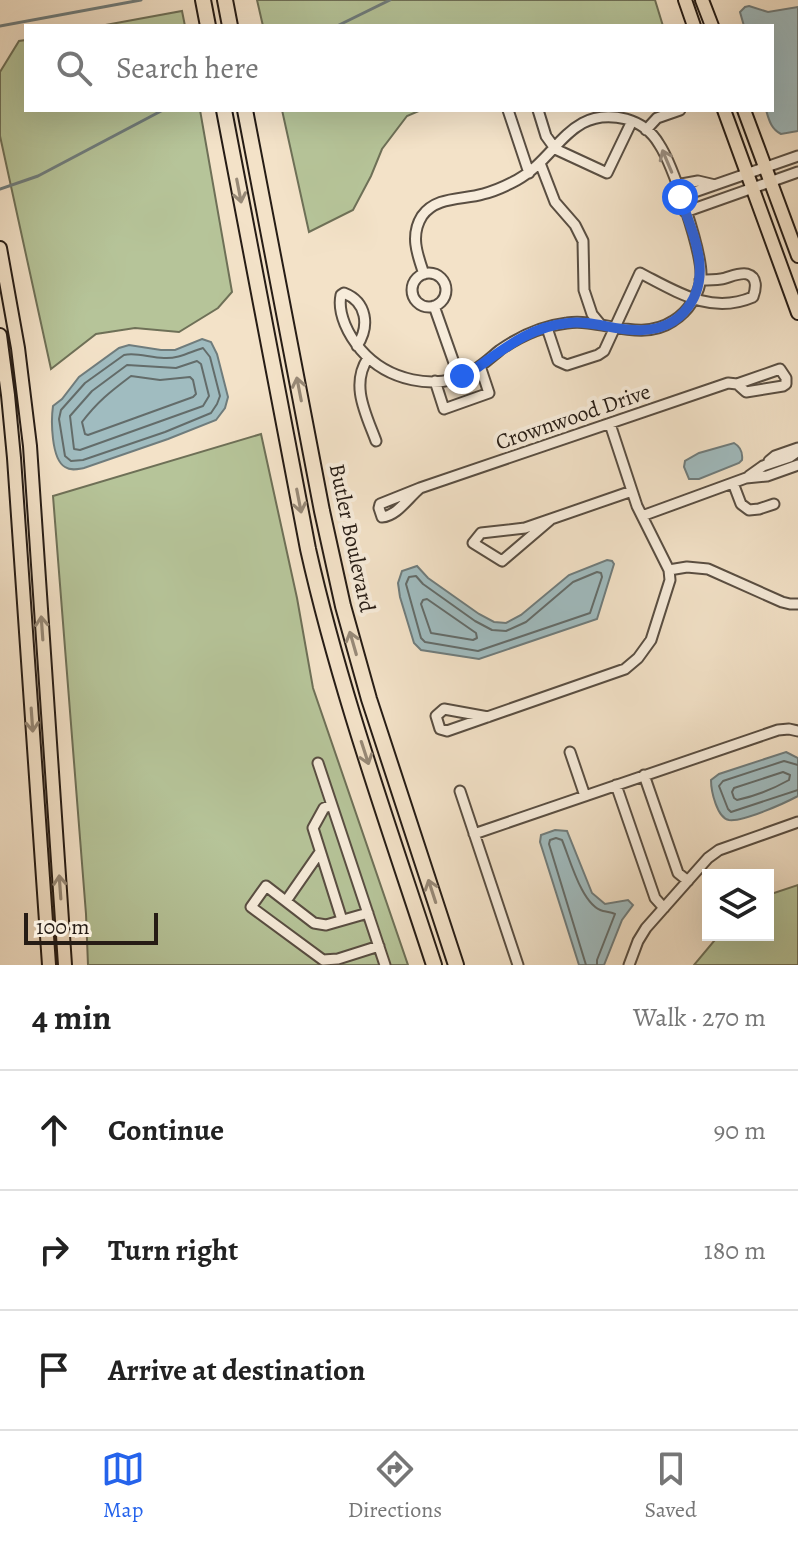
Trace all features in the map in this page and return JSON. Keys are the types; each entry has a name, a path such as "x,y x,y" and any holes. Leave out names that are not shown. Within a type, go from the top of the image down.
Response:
{"highway":[{"path":"203,0 208,24"},
{"path":"225,0 230,24"},
{"name":"Butler Boulevard","path":"224,112 318,592 349,706 434,965"},
{"name":"Butler Boulevard","path":"245,112 336,575 369,699 456,965"}],"main road":[{"path":"685,0 693,24"},
{"path":"702,0 711,24"},
{"path":"725,112 798,313"},
{"path":"745,112 798,256"},
{"path":"0,248 17,337 30,446 65,965"},
{"path":"0,335 14,447 49,965"}],"street":[{"path":"509,112 529,173"},
{"path":"539,112 546,136 554,148 607,173 632,121"},
{"path":"646,130 657,118 674,112"},
{"path":"357,346 365,331 364,314 357,301 344,293 339,301 349,334 357,346 368,358 402,377 435,381 459,377 523,335 547,328 568,323 633,330 661,327 681,315 693,300 700,280 699,257 660,145 646,130 622,114 591,119 561,139 529,173 495,190 442,201 428,209 420,221 415,241 424,274"},
{"path":"680,197 798,156"},
{"path":"540,163 555,202 575,225 583,241 584,290 592,314 601,325"},
{"path":"685,212 798,172"},
{"path":"676,185 698,181 715,185"},
{"path":"547,328 558,361 567,365 604,351 640,273 693,300 707,303 730,303 753,297 756,292 755,281 748,274 700,280"},
{"path":"424,274 435,274 444,282 444,299 434,306 424,306 413,295 415,280 424,274"},
{"path":"434,306 459,377"},
{"path":"368,358 362,367 359,387 376,441"},
{"path":"435,381 444,409 489,393 480,366"},
{"name":"Crownwood Drive","path":"420,488 728,383 737,384 776,369 780,369 786,378 783,386 746,392 737,384"},
{"path":"488,717 444,709 436,716 440,729 447,731 488,717 625,669 651,640 670,580 669,570 642,516 610,424"},
{"path":"642,516 746,478 775,456 798,450"},
{"path":"746,478 767,476 798,465"},
{"path":"733,483 741,504 749,510 774,504"},
{"path":"550,520 502,561 473,543 481,533 525,528 632,491"},
{"path":"669,570 687,567 708,569 782,602 798,604"},
{"path":"474,834 778,730 798,731"},
{"path":"570,752 585,796"},
{"path":"318,763 385,965"},
{"path":"644,775 678,873 688,881"},
{"path":"616,785 655,898 664,908"},
{"path":"460,791 518,965"},
{"path":"332,805 324,808 313,828 342,920"},
{"path":"629,965 646,928 708,858 719,850 798,822"},
{"path":"286,901 320,852"},
{"path":"368,913 326,925 314,923 266,886 251,907 323,960 338,959 379,946"}],"green space":[{"path":"257,0 655,0 662,24 263,24"},
{"path":"182,11 185,24 111,24"},
{"path":"24,40 24,112 200,112 232,292 218,308 179,332 135,328 96,334 51,369 0,136 0,72 19,41"},
{"path":"282,112 416,112 407,116 382,149 353,210 309,232"},
{"path":"261,434 313,688 408,965 88,965 53,496"},
{"path":"798,885 798,965 694,965 714,941 774,941 774,893"}],"water":[{"path":"745,7 768,12 798,7 798,131 781,134 769,121 767,112 774,112 774,24 743,24 740,12"},
{"path":"202,339 211,342 217,354 228,397 225,408 216,420 84,468 70,469 60,463 53,439 53,406 79,377 119,348 129,345 175,350"},
{"path":"734,443 742,452 739,463 699,479 689,479 685,461 699,453"},
{"path":"607,560 614,564 597,619 479,659 421,650 414,643 400,597 398,583 402,571 417,566 428,578 479,614 494,622 506,623 521,615 569,575"},
{"path":"786,752 798,758 798,796 744,818 725,818 716,803 711,780 719,774"},
{"path":"555,830 567,831 592,893 605,904 628,900 633,905 622,920 604,965 579,965 540,842 541,835"}],"waterway":[{"path":"0,26 141,0"},
{"path":"341,24 390,0"},
{"path":"0,189 38,176 159,112"}],"route":[{"path":"462,376 523,335 547,328 587,323 644,330 661,327 681,315 693,300 701,274 696,243 680,197"}]}
